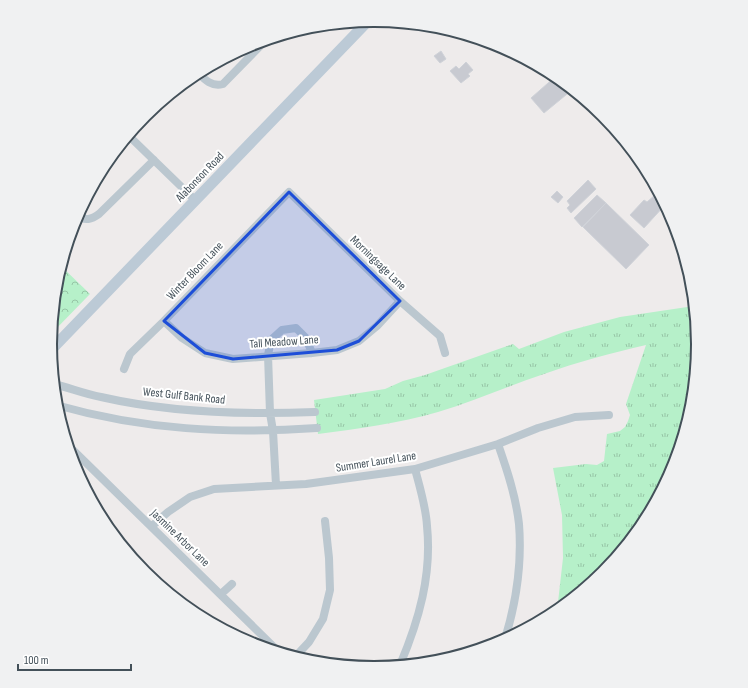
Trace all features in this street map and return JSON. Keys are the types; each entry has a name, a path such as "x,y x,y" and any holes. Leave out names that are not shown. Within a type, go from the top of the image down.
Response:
{"street":[{"name":"Alabonson Road","path":"57,344 362,28"},
{"path":"203,77 209,82 219,85 226,82 258,49"},
{"path":"132,139 195,200"},
{"path":"83,219 87,220 91,219 99,214 154,160"},
{"name":"Morningsage Lane","path":"289,192 400,301 440,336 445,353"},
{"name":"Winter Bloom Lane","path":"124,369 130,354 289,192"},
{"name":"Tall Meadow Lane","path":"164,321 182,338 205,353 233,358 312,353 337,350 359,341 377,326 400,301"},
{"path":"276,485 273,431 270,414 268,355 271,340 282,330 296,328 306,338 312,353"},
{"name":"West Gulf Bank Road","path":"60,386 101,397 150,406 214,412 270,414 315,412"},
{"path":"63,407 123,421 203,430 273,431 317,428"},
{"name":"Summer Laurel Lane","path":"152,526 168,512 190,497 214,489 306,484 415,469 498,444 538,428 575,417 608,415"},
{"path":"498,444 512,486 518,524 520,559 515,595 507,631"},
{"name":"Jasmine Arbor Lane","path":"77,454 270,643"},
{"path":"402,659 413,635 424,593 429,557 427,525 415,469"},
{"path":"300,652 309,642 323,619 330,590 329,558 325,521"},
{"path":"221,594 232,584"}],"highlighted area":[{"path":"289,192 400,301 359,341 337,350 233,359 205,353 164,321"}],"green space":[{"path":"66,271 90,294 58,327 60,303"},
{"path":"688,307 691,344 685,406 667,465 649,503 638,520 598,568 558,602 563,558 562,515 553,468 586,464 597,465 604,461 607,434 620,431 625,427 628,421 630,415 626,404 646,345 569,366 438,412 378,425 318,434 314,400 385,389 403,381 425,375 513,344 519,349 564,332 620,317"}],"building":[{"path":"441,51 446,59 440,63 434,56"},
{"path":"466,62 473,70 468,74 470,76 461,83 450,71 456,66 459,69"},
{"path":"551,81 568,94 544,113 531,98"},
{"path":"588,180 596,189 571,213 567,208 570,205 567,201"},
{"path":"557,191 563,197 558,203 551,197"},
{"path":"597,195 606,203 582,227 574,218"},
{"path":"654,196 661,210 644,228 630,215 644,200 647,202"},
{"path":"606,203 649,245 626,269 583,227"}]}
